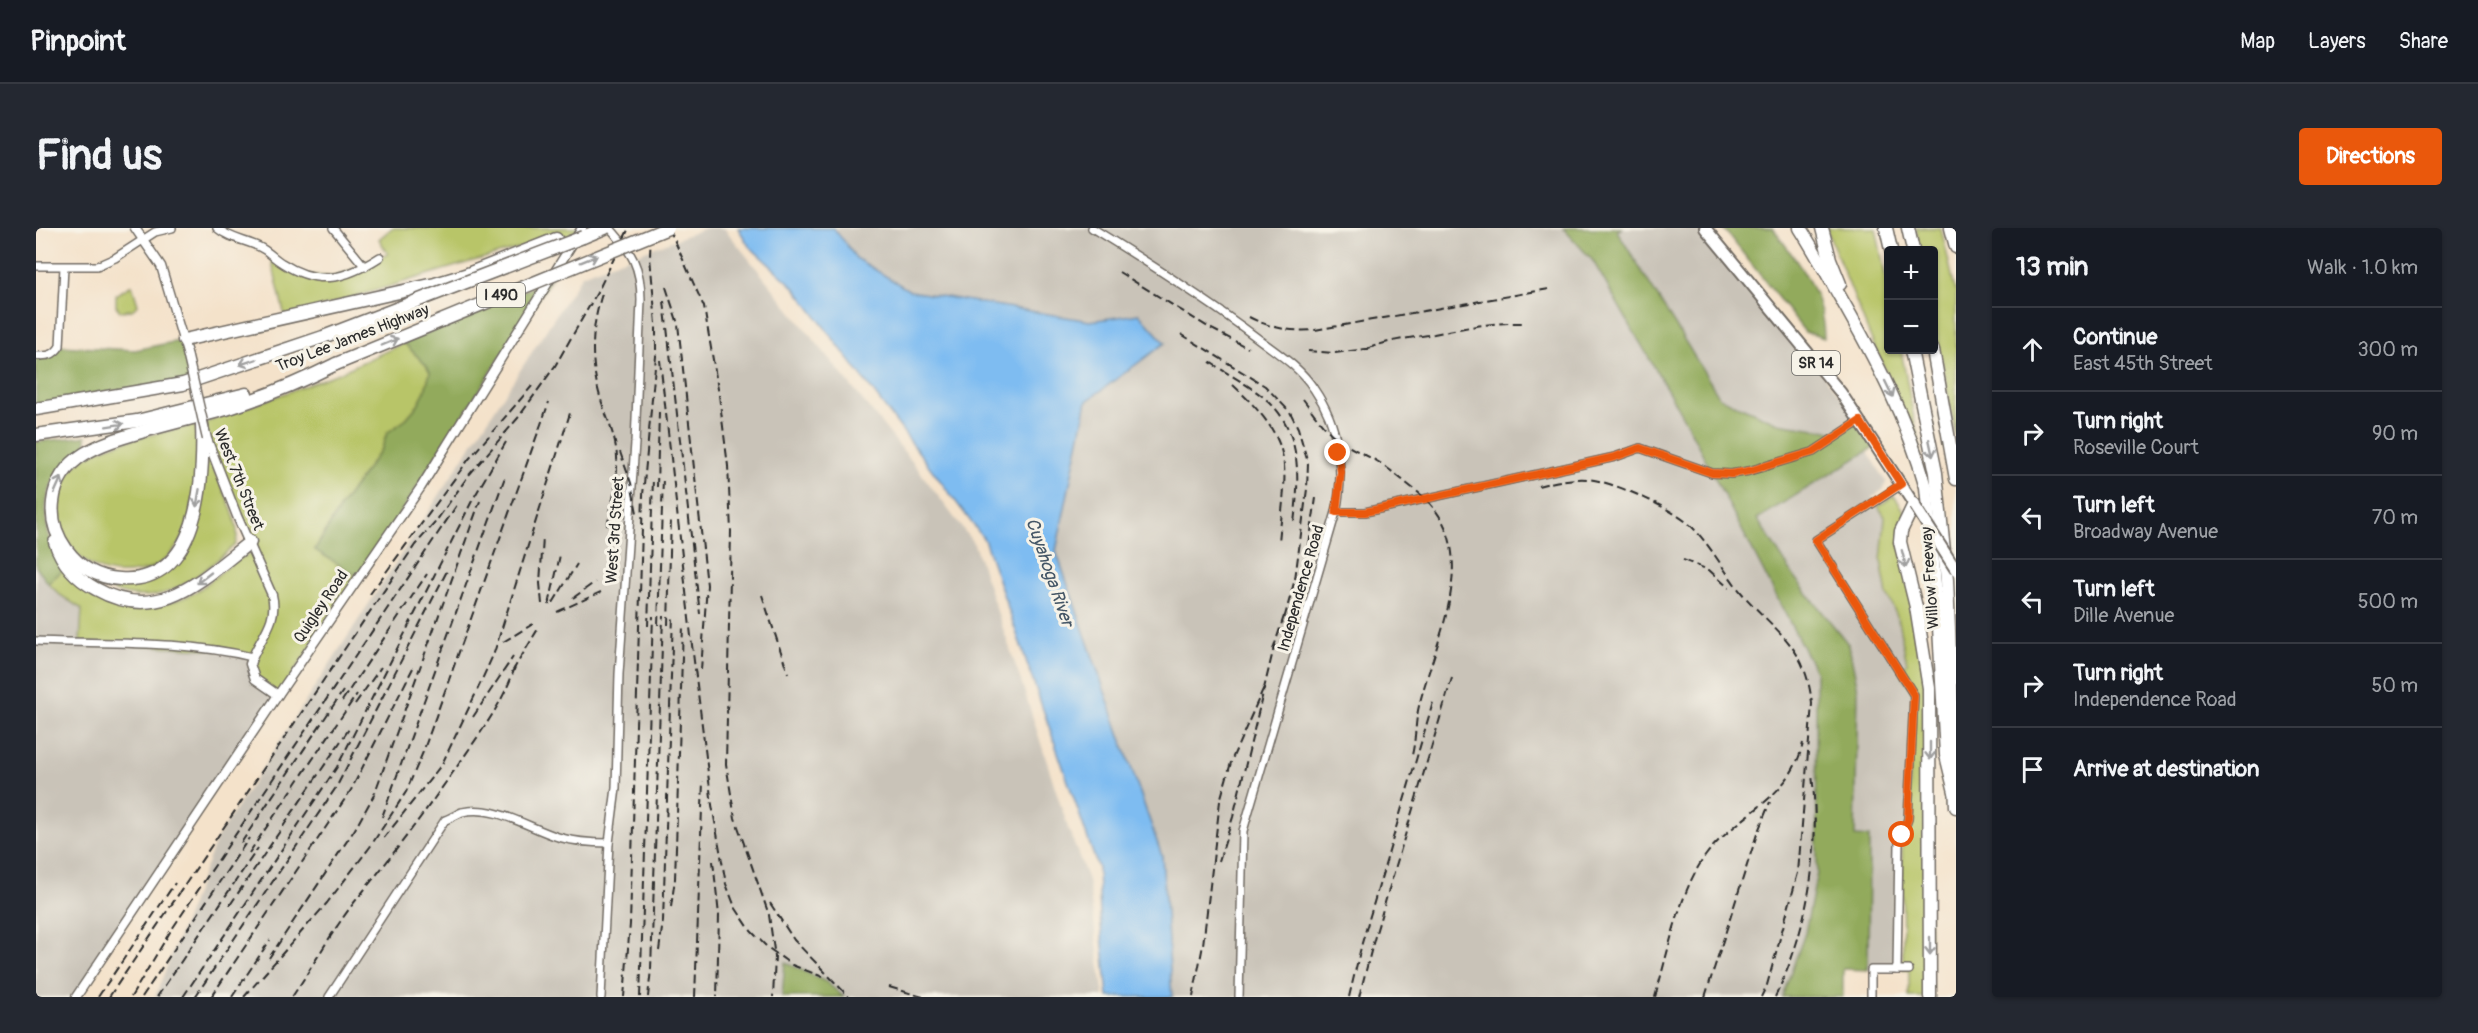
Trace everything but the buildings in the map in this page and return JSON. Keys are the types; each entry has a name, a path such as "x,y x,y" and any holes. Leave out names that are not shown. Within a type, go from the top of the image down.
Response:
{"highway":[{"name":"Troy Lee James Highway","path":"36,409 183,384 323,337 583,233 605,228"},
{"name":"Troy Lee James Highway","path":"36,435 117,424 184,411 336,364 668,228"},
{"path":"1800,228 1858,327"},
{"path":"1822,228 1830,259 1858,327 1904,420 1926,487 1939,627 1946,755 1955,792"},
{"path":"1886,228 1890,246"},
{"path":"1908,228 1912,246"},
{"path":"1951,228 1956,247"},
{"path":"184,340 435,284 465,275 556,239 583,233"},
{"name":"Willow Freeway","path":"1912,354 1936,473 1947,580 1956,807"},
{"path":"1934,354 1956,479"},
{"path":"250,542 185,591 161,600 133,601 112,597 80,580 59,552 52,519 57,484 65,471 85,452 119,438 227,408 308,380 336,364"},
{"path":"52,519 66,548 91,572 124,580 136,579 159,570 179,552 192,527 201,481 205,439 202,424"},
{"path":"1914,505 1901,531 1900,542 1916,608 1929,688 1930,997"}],"main road":[{"name":"SR 14","path":"1705,228 1841,393 1956,570"}],"street":[{"name":"West 7th Street","path":"135,228 161,266 184,340 202,424"},
{"path":"36,266 97,266 107,263 156,230 171,228"},
{"path":"217,228 240,241 262,249 301,274 321,278 335,278 350,274 380,257"},
{"path":"333,228 365,267"},
{"name":"West 3rd Street","path":"601,997 609,843 616,788 619,674 641,300 641,278 631,252 610,228"},
{"name":"Independence Road","path":"1092,228 1201,296 1302,374 1319,396 1337,444 1341,472 1336,512 1243,831 1239,997"},
{"name":"Quigley Road","path":"76,997 278,695 421,487 583,233"},
{"path":"36,356 49,356 57,352 60,345 64,267"},
{"path":"1336,512 1375,510 1615,457 1640,448 1712,473 1731,474 1749,471 1813,452 1860,421"},
{"name":"West 7th Street","path":"205,439 250,542 275,607 271,625 252,657"},
{"path":"1897,970 1899,843 1908,819 1914,695 1816,540 1901,484"},
{"path":"36,641 223,650 252,657 251,671 255,679 278,695"},
{"path":"330,997 445,820 463,812 481,812 500,815 559,837 586,843 609,843"},
{"path":"1871,997 1871,970 1909,970"}],"shaded area":[{"path":"706,228 724,228 918,469 974,544 1068,828 1088,880 1104,997 155,997 217,838 582,275"},
{"path":"836,228 1562,228 1593,261 1686,422 1816,673 1817,873 1805,933 1782,997 1172,997 1162,856 1056,551 1087,401 1165,343 1138,314 1090,321 910,291 856,258"},
{"path":"1622,228 1705,228 1860,421 1841,433 1778,423 1720,398 1617,231"},
{"path":"1867,450 1886,481 1884,489 1872,497 1885,517 1882,541 1887,595 1897,616 1907,664 1900,670 1914,695 1908,819 1899,843 1897,970 1868,970 1869,838 1855,836 1858,690 1849,645 1795,578 1757,519"},
{"path":"36,567 60,595 82,609 192,647 252,657 278,695 76,997 36,997"}],"green space":[{"path":"392,228 582,228 576,238 571,236 535,244 285,317 270,254 301,274 335,277 388,254 379,239"},
{"path":"1563,228 1622,228 1617,231 1720,398 1778,423 1841,433 1860,421 1876,446 1757,519 1795,578 1849,645 1858,690 1855,836 1869,837 1868,970 1843,969 1843,997 1782,997 1805,933 1817,873 1816,673 1686,422 1593,261"},
{"path":"1723,228 1773,228 1808,279 1820,306 1824,338 1805,332"},
{"path":"1826,228 1876,228 1884,269 1884,354 1902,354 1920,450"},
{"path":"1916,228 1941,228 1956,293 1956,437 1938,340 1938,246 1919,246"},
{"path":"551,279 359,577 315,550 340,507 382,448 387,433 404,421 417,406 425,391 430,372 404,343"},
{"path":"132,285 138,305 132,310 120,311 116,306 116,295"},
{"path":"184,340 193,382 36,410 36,356 49,356 60,346 135,350"},
{"path":"404,343 430,372 425,391 417,406 404,421 387,433 382,448 340,507 315,549 359,577 278,695 255,679 252,657 223,650 80,642 82,609 60,595 48,583 63,570 76,584 104,602 120,606 154,606 194,593 233,563 254,552 202,424 339,373"},
{"path":"195,425 199,470 192,506 181,541 163,561 142,571 114,573 88,563 69,544 60,518 62,491 73,468 93,453 106,448 136,438"},
{"path":"86,436 86,445 59,473 51,487 47,502 46,518 49,534 63,570 48,583 36,567 36,442"},
{"path":"208,457 233,514 237,536 235,545 193,578 164,593 148,596 130,595 102,586 85,575 78,567 121,583 180,556"},
{"path":"1894,496 1908,516 1901,531 1927,664 1930,997 1909,997 1909,970 1903,970 1902,843 1908,819 1914,695 1900,670 1907,663 1897,616 1887,595 1881,561 1885,517 1878,506"},
{"path":"785,962 826,982 844,997 782,997"}],"water":[{"name":"Cuyahoga River","path":"738,228 834,228 856,258 910,291 1090,321 1139,314 1165,343 1087,401 1056,551 1162,856 1172,997 1108,997 1098,868 984,539 795,288 749,246"}],"railway":[{"path":"109,997 415,545 434,524 469,475 518,418 555,366 598,291 629,228"},
{"path":"624,997 630,924 643,495 656,356 656,324 650,257 651,228"},
{"path":"669,228 704,307 719,395 728,466 731,531 726,764 735,818 769,915 775,957 773,997"},
{"path":"1119,272 1208,327 1248,348"},
{"path":"666,287 678,324 707,585 701,670"},
{"path":"1249,317 1281,328 1315,330 1549,289"},
{"path":"602,294 595,321 593,348 595,376 617,457 616,483 607,526"},
{"path":"664,301 700,614"},
{"path":"1367,349 1391,341 1467,328 1500,323 1522,323"},
{"path":"1181,334 1265,386 1290,412 1298,428 1308,463 1307,489 1295,579 1283,623"},
{"path":"1308,351 1335,353 1374,348"},
{"path":"660,360 712,805 726,884 735,907 751,931 767,947 792,965 823,977"},
{"path":"1210,362 1268,401 1288,428 1296,458 1297,491 1294,523"},
{"path":"1233,385 1268,424 1278,440 1283,456 1284,492 1279,542"},
{"path":"370,594 469,459 532,386"},
{"path":"1303,399 1335,437 1380,463 1415,490 1437,512 1449,537 1453,564 1451,592 1419,706 1412,755"},
{"path":"244,997 327,903 370,847 406,792 423,752 549,402"},
{"path":"384,838 442,764 494,653 571,410"},
{"path":"657,487 659,412"},
{"path":"183,997 337,767 472,501 506,442"},
{"path":"620,452 631,483 637,513"},
{"path":"382,817 505,477"},
{"path":"658,625 663,478"},
{"path":"648,626 653,479"},
{"path":"1538,486 1574,479 1598,481 1660,505 1686,521 1701,537 1746,598 1790,644 1804,669 1812,704 1798,873 1767,985 1761,997"},
{"path":"1305,572 1316,498"},
{"path":"269,958 355,829 374,795 480,501"},
{"path":"131,997 170,932 459,502"},
{"path":"668,625 671,517"},
{"path":"542,604 540,583 543,538"},
{"path":"549,605 560,555"},
{"path":"1683,560 1709,570 1729,588"},
{"path":"553,603 577,564"},
{"path":"195,997 337,786 448,569"},
{"path":"342,701 427,574"},
{"path":"573,598 595,582"},
{"path":"557,612 601,592"},
{"path":"762,595 788,673"},
{"path":"659,951 663,921 673,615"},
{"path":"640,997 653,616"},
{"path":"648,997 651,969 663,616"},
{"path":"1273,650 1284,616"},
{"path":"503,642 533,624"},
{"path":"671,907 675,879 683,625"},
{"path":"512,672 538,629"},
{"path":"1219,861 1233,817 1275,643"},
{"path":"473,717 513,657"},
{"path":"355,704 381,667"},
{"path":"292,997 342,918 451,776 499,703 515,667"},
{"path":"211,997 351,790 413,668"},
{"path":"1359,997 1452,678"},
{"path":"1193,997 1203,945 1220,801 1232,759 1264,687"},
{"path":"241,843 343,691"},
{"path":"249,853 357,694"},
{"path":"1349,997 1362,943 1434,699"},
{"path":"230,905 351,726"},
{"path":"1655,997 1681,904 1697,870 1718,841 1761,805 1787,778 1797,762 1803,743"},
{"path":"1775,997 1796,945 1809,889 1815,832 1812,775"},
{"path":"695,997 703,781"},
{"path":"1705,997 1757,834 1770,802"},
{"path":"142,997 249,838"},
{"path":"157,997 258,848"},
{"path":"713,861 719,915 717,997"},
{"path":"98,997 175,883"},
{"path":"770,903 794,940 849,997"},
{"path":"232,997 270,940"},
{"path":"889,987 923,997"}],"route":[{"path":"1338,453 1341,484 1336,512 1350,513 1365,512 1615,457 1640,448 1712,473 1731,474 1749,471 1813,452 1860,421 1901,484 1816,540 1914,695 1908,819 1902,835"}]}
